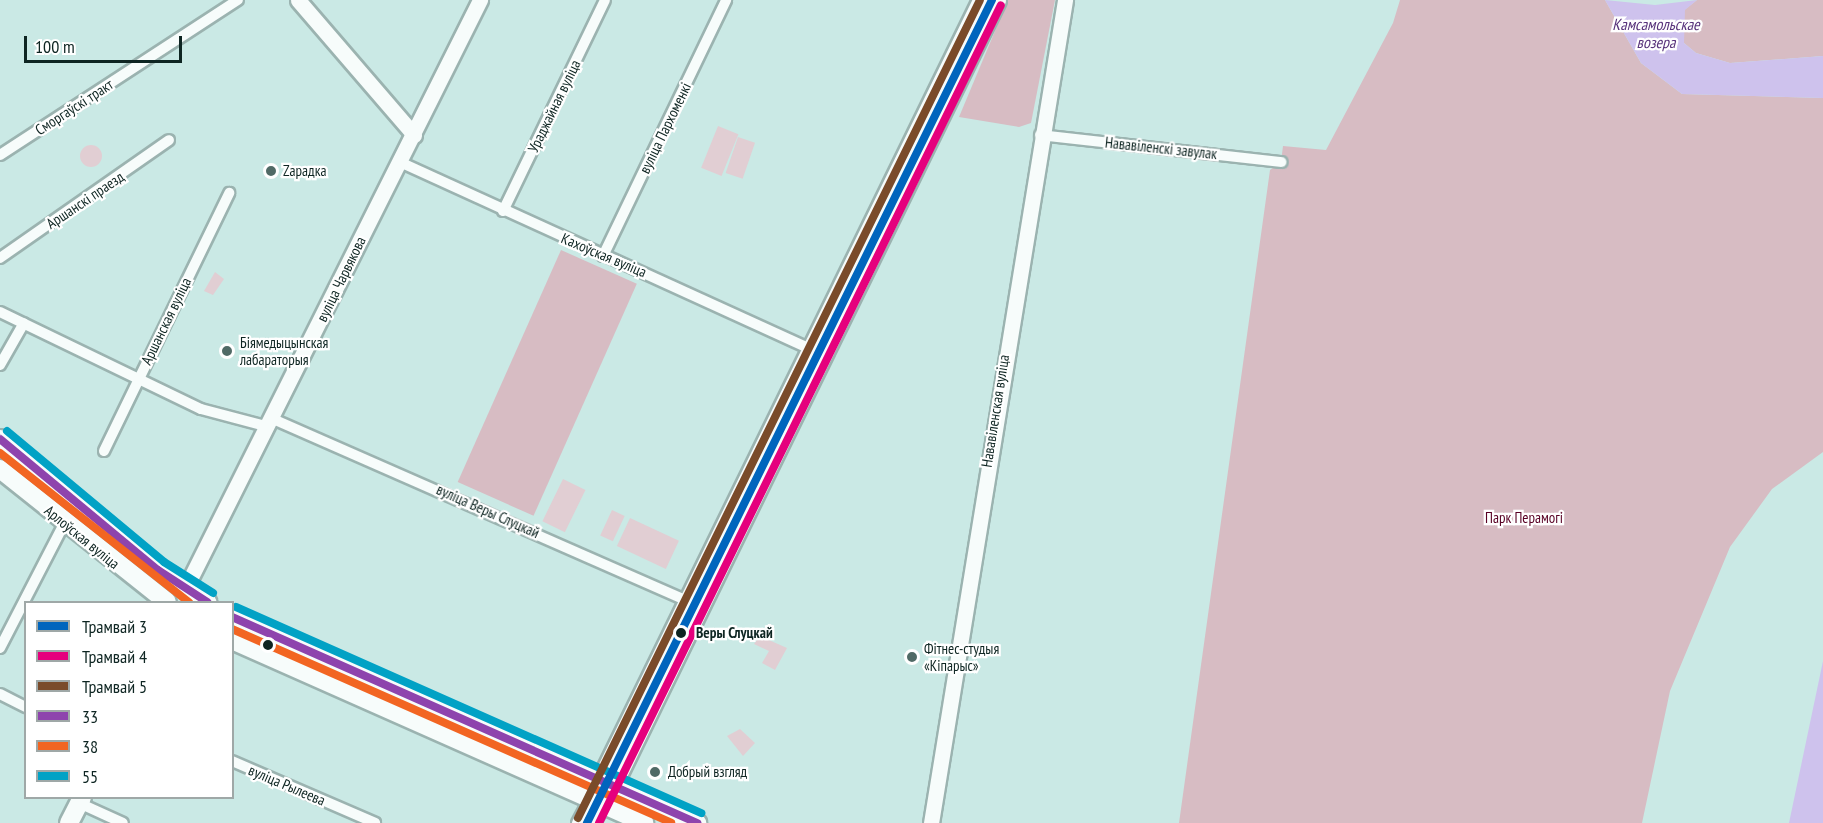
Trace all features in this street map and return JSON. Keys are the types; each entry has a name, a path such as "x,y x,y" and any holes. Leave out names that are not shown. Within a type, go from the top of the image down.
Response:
{"main road":[{"name":"Арлоўская вуліца","path":"0,439 182,596 200,601"},
{"name":"Арлоўская вуліца","path":"0,469 64,524 164,601"},
{"path":"234,618 684,821"},
{"path":"234,641 644,823"},
{"path":"69,823 81,800"}],"street":[{"name":"Сморгаўскі тракт","path":"0,155 238,0"},
{"path":"298,0 414,135"},
{"name":"вуліца Чарвякова","path":"182,596 271,423 480,0"},
{"name":"Ураджайная вуліца","path":"503,211 605,0"},
{"name":"вуліца Пархоменкі","path":"603,256 726,0"},
{"path":"606,784 686,600 980,0"},
{"path":"577,823 596,803 701,606 998,0"},
{"name":"Нававіленская вуліца","path":"931,823 1040,135 1065,0"},
{"name":"Нававіленскі завулак","path":"1040,135 1281,162"},
{"name":"Аршанскі праезд","path":"0,258 169,140"},
{"name":"Кахоўская вуліца","path":"400,162 503,211 823,355"},
{"name":"Аршанская вуліца","path":"104,451 229,193"},
{"name":"вуліца Веры Слуцкай","path":"0,312 201,409 271,423 701,606"},
{"path":"0,365 24,323"},
{"path":"24,601 64,524"},
{"path":"0,648 24,602"},
{"path":"0,694 24,706"},
{"name":"вуліца Рылеева","path":"234,762 375,823"},
{"path":"81,800 123,823"},
{"path":"595,823 596,803"}],"shaded area":[{"path":"718,126 738,134 722,176 701,168"},
{"path":"738,137 755,143 743,179 726,173"},
{"path":"91,145 99,148 102,156 99,164 91,167 83,164 80,156 83,148"},
{"path":"215,272 224,279 213,295 204,291"},
{"path":"563,479 585,490 565,532 542,521"},
{"path":"612,510 625,516 613,541 600,535"},
{"path":"630,518 679,541 666,569 617,546"},
{"path":"760,636 787,648 775,670 762,663 769,651 754,644"},
{"path":"740,729 755,743 743,756 727,736"}],"green space":[{"path":"1008,0 1055,0 1031,123 1019,127 959,117"},
{"name":"Парк Перамогі","path":"1400,0 1605,0 1641,63 1682,94 1823,98 1823,452 1772,489 1730,547 1670,691 1642,823 1179,823 1270,170 1281,162 1283,146 1326,150 1393,23"},
{"path":"1697,0 1823,0 1823,56 1730,63 1696,53 1684,43 1684,10"},
{"path":"561,250 637,284 534,516 458,482"}],"water":[{"name":"Камсамольскае возера","path":"1605,0 1655,5 1697,0 1685,10 1684,43 1696,53 1730,63 1823,56 1823,98 1682,94 1641,63"},
{"path":"1823,661 1823,823 1789,823"}],"tram line":[{"name":"5","path":"578,818 980,0"},
{"name":"3","path":"587,823 992,0"},
{"name":"4","path":"599,823 1001,5"}],"transit line":[{"name":"55","path":"7,431 164,562 213,593"},
{"name":"33","path":"0,439 158,570 205,601"},
{"name":"38","path":"0,453 188,601"},
{"name":"55","path":"236,607 701,813"},
{"name":"33","path":"234,618 697,823"},
{"name":"38","path":"234,630 671,823"}],"place":[{"name":"Zарадка","path":"271,171"},
{"name":"Біямедыцынская лабараторыя","path":"227,351"},
{"name":"Веры Слуцкай","path":"681,633"},
{"name":"Фітнес-студыя «Кіпарыс»","path":"912,657"},
{"name":"Добрый взгляд","path":"655,772"}]}
